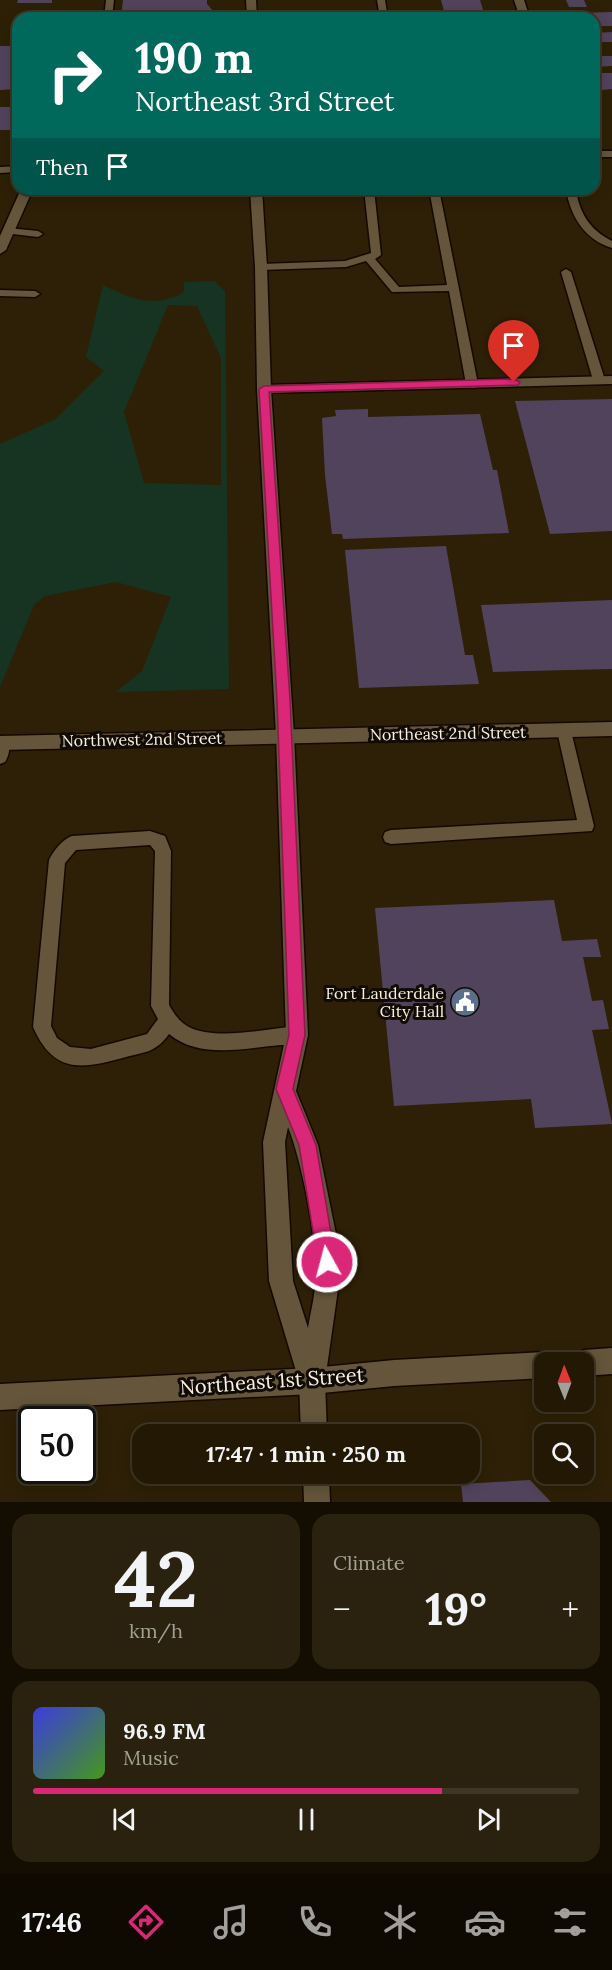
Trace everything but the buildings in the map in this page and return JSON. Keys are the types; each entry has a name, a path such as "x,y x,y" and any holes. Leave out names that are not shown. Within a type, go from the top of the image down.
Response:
{"main road":[{"path":"0,250 24,195"},
{"path":"256,195 264,389 285,735 297,1035 274,1142 281,1281 312,1381"},
{"path":"264,389 606,380"},
{"name":"Northeast 2nd Street","path":"285,735 612,729"},
{"name":"Northwest 2nd Street","path":"1,748 285,735"},
{"path":"284,1089 308,1145 327,1249 328,1275 312,1381 314,1424"},
{"path":"594,1362 612,1361"},
{"name":"Northeast 1st Street","path":"0,1397 312,1381 394,1373 534,1366"},
{"path":"316,1484 317,1502"}],"lane":[{"path":"261,267 346,264 376,255 370,195"},
{"path":"435,195 472,384"},
{"path":"573,195 579,218 588,231 612,245"},
{"path":"8,231 39,234"},
{"path":"368,257 396,290 454,288"},
{"path":"566,273 606,380"},
{"path":"0,293 35,294"},
{"path":"390,837 586,826 564,731"},
{"path":"167,1021 153,1041 91,1058 67,1055 51,1044 42,1027 57,860 72,843 150,838 159,841 163,852 160,1006 167,1021 180,1033 194,1039 224,1040 297,1035"}],"green space":[{"path":"214,281 225,291 229,689 116,692 142,671 171,597 116,582 45,596 34,605 0,687 0,444 56,419 104,371 86,357 103,285 133,298 153,301 163,300 184,292 184,282","holes":["168,305 197,306 221,358 221,485 144,483 124,412"]}],"place":[{"name":"Fort Lauderdale City Hall","path":"465,1002"}],"route":[{"path":"327,1262 327,1249 308,1145 284,1089 297,1035 283,700 264,389 514,382"}]}
